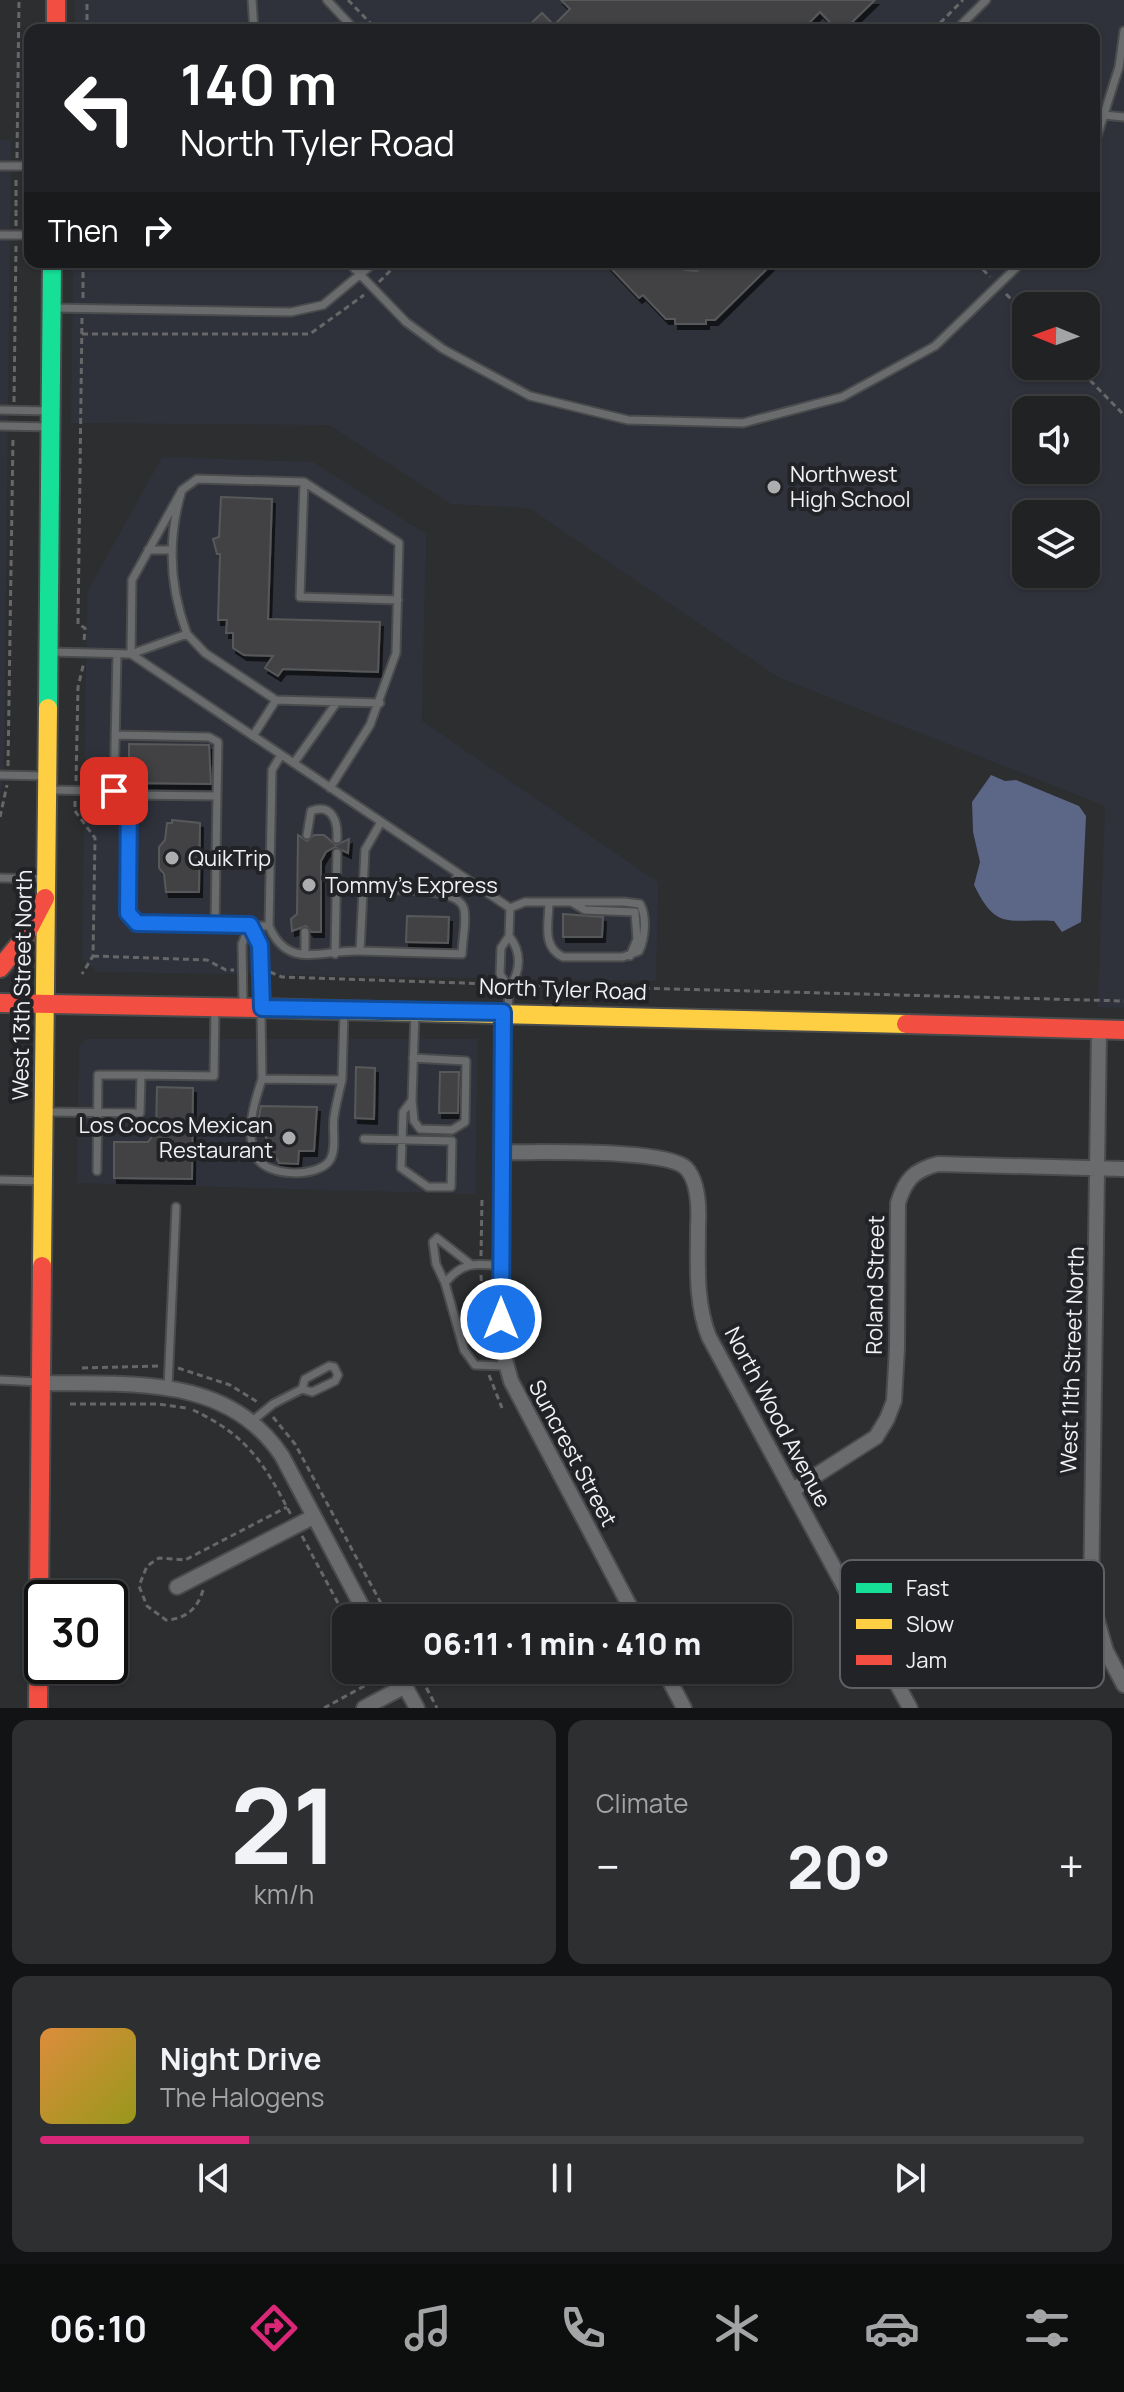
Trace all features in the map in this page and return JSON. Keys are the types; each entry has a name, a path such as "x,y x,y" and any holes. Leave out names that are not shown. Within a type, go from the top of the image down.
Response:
{"street":[{"path":"56,0 56,24"},
{"name":"West 13th Street North","path":"38,1708 52,268"},
{"path":"0,968 23,940 47,887"},
{"name":"North Tyler Road","path":"0,1003 344,1008 1124,1030"},
{"name":"Suncrest Street","path":"505,1012 501,1345 506,1366 629,1604"},
{"name":"West 11th Street North","path":"1092,1560 1099,1029"},
{"name":"North Wood Avenue","path":"503,1152 631,1154 674,1160 686,1168 699,1208 699,1306 703,1322 840,1578"},
{"name":"Roland Street","path":"793,1490 876,1437 890,1410 897,1348 898,1203 904,1183 920,1168 938,1164 1098,1168"},
{"path":"1098,1168 1124,1169"},
{"path":"40,1383 168,1387 206,1395 232,1407 251,1422 282,1456 360,1604"},
{"path":"177,1587 313,1517"},
{"name":"West 11th Street North","path":"1104,1644 1124,1685"},
{"path":"671,1684 684,1708"},
{"path":"364,1708 405,1686 417,1708"},
{"name":"North Wood Avenue","path":"899,1688 910,1708"}],"lane":[{"path":"252,0 254,24"},
{"path":"327,0 349,24"},
{"path":"962,24 986,0"},
{"path":"1100,125 1119,67 1124,31"},
{"path":"1103,115 1124,117"},
{"path":"0,166 24,166"},
{"path":"0,235 24,235"},
{"path":"352,268 406,322 443,349 530,396 628,420 743,423 842,397 935,346 1016,268"},
{"path":"51,308 291,312 323,305 369,268"},
{"path":"0,410 50,419"},
{"path":"0,426 50,419"},
{"path":"131,654 132,580 182,490 197,479 304,482 399,543 396,653 370,725 330,788"},
{"path":"304,482 300,597 398,600"},
{"path":"182,490 171,550 174,593 187,634 205,653 276,700 380,703"},
{"path":"148,550 171,550"},
{"path":"49,652 131,654 187,634"},
{"path":"114,791 117,654"},
{"path":"131,654 510,908"},
{"path":"253,736 276,700"},
{"path":"294,763 337,702"},
{"path":"115,735 209,737 218,742 215,924"},
{"path":"281,755 272,770 269,926 277,943 289,953 360,951 462,954 464,909 458,900 446,893 363,890"},
{"path":"0,775 76,790 114,791 129,795 217,796"},
{"path":"129,795 128,913 137,923 269,926"},
{"path":"307,835 311,811 320,808 330,811 335,818 337,839"},
{"path":"360,951 365,850 381,822"},
{"path":"335,954 337,853"},
{"path":"446,893 459,874"},
{"path":"0,878 47,887"},
{"path":"510,908 525,902 549,902 571,902 640,904 644,911 643,943 630,956 563,957 556,954 548,942 549,902"},
{"path":"509,985 500,974 501,948 509,936 510,908"},
{"path":"243,1008 242,944 250,925"},
{"path":"250,925 260,945 262,1008 262,1079 252,1107 252,1145 259,1162 274,1170 312,1172 325,1166 333,1155 333,1118 342,1080 344,1008"},
{"path":"305,932 305,953"},
{"path":"505,1012 509,985 517,976 518,947 509,936"},
{"path":"97,1171 98,1075 214,1076 215,1008"},
{"path":"413,1058 466,1061 465,1122 452,1130 420,1129 414,1121 412,1100 413,1058 415,1010"},
{"path":"45,1112 140,1113 141,1075"},
{"path":"262,1079 342,1080"},
{"path":"364,1139 402,1139 452,1141 451,1187 428,1187 401,1168 402,1139 403,1112 412,1100"},
{"path":"0,1180 44,1181"},
{"path":"168,1387 176,1207"},
{"path":"500,1266 469,1263 437,1238 433,1242 436,1264 445,1283 464,1350 475,1365 488,1368 506,1366"},
{"path":"445,1283 455,1271 469,1263"},
{"path":"251,1422 273,1404 302,1389 312,1392 335,1381 338,1375 334,1367 329,1366 305,1379 302,1389"},
{"path":"0,1380 40,1383"}],"path":[{"path":"87,0 87,24"},
{"path":"348,0 371,24"},
{"path":"939,24 963,0"},
{"path":"82,974 93,956 95,838 75,811 78,687 84,672 85,628 78,624 83,268"},
{"path":"1090,380 1124,415"},
{"path":"93,956 207,960 226,970 243,971"},
{"path":"261,971 274,972 282,977 509,985 1124,1001"},
{"path":"482,1197 480,1301 488,1368 502,1408"},
{"path":"70,1404 158,1404 192,1409 222,1424 248,1445 266,1467 339,1604"},
{"path":"324,1708 368,1684"},
{"path":"424,1684 437,1708"}],"shaded area":[{"name":"Northwest High School","path":"75,0 1124,0 1124,1008 1098,1007 1105,806 778,677 529,508 451,504 329,425 71,423 73,268 1100,268 1100,24 75,24"},
{"path":"0,140 11,140 4,774 0,796"},
{"path":"162,457 313,462 426,534 422,721 658,882 656,981 97,972 82,958 87,592"},
{"path":"86,1039 478,1039 475,1194 77,1183 79,1046"}],"water":[{"path":"991,775 1005,781 1016,780 1079,806 1086,816 1081,922 1062,932 1054,921 1005,920 982,900 974,885 980,862 973,832 972,802"}],"building":[{"path":"561,0 875,0 850,24 831,24 820,12 808,24 555,24 570,9"},
{"path":"542,13 553,24 530,24"},
{"path":"611,268 683,268 697,271 700,268 768,268 715,320 706,320 706,324 675,324 675,319 666,319 643,295 639,298"},
{"path":"221,497 272,499 268,619 380,622 378,672 283,669 278,676 265,668 273,656 244,655 233,648 233,633 226,633 227,620 218,620 220,554 217,554 213,539 219,537"},
{"path":"129,744 209,745 211,784 129,783"},
{"path":"172,820 200,823 199,892 166,892 164,874 159,868 159,847 165,840 167,823 172,823"},
{"name":"Tommy's Express","path":"298,835 307,841 314,835 324,835 336,845 349,839 348,853 335,847 326,852 321,861 321,932 311,932 306,926 292,931 291,919 297,914"},
{"path":"563,914 603,917 602,937 563,937"},
{"path":"407,916 449,917 448,943 406,942"},
{"path":"356,1067 375,1068 374,1119 355,1118"},
{"path":"440,1072 459,1072 458,1113 439,1113"},
{"path":"157,1087 193,1088 192,1179 114,1178 114,1142 148,1142 156,1131"},
{"name":"Los Cocos Mexican Restaurant","path":"261,1106 317,1107 314,1151 299,1151 298,1164 279,1163 258,1122"}],"traffic: fast":[{"path":"48,708 52,268"}],"traffic: slow":[{"path":"42,1266 48,708"},
{"path":"257,1008 906,1024"}],"traffic: jam":[{"path":"56,0 56,24"},
{"path":"0,968 23,940 45,898"},
{"path":"0,1003 257,1008"},
{"path":"906,1024 1124,1030"},
{"path":"38,1708 42,1266"}],"place":[{"name":"Northwest High School","path":"774,487"},
{"name":"QuikTrip","path":"172,858"},
{"name":"Tommy's Express","path":"309,885"},
{"name":"Los Cocos Mexican Restaurant","path":"289,1138"}],"route":[{"path":"114,791 129,795 128,913 137,923 250,925 260,945 262,1008 503,1012 501,1319"}]}
